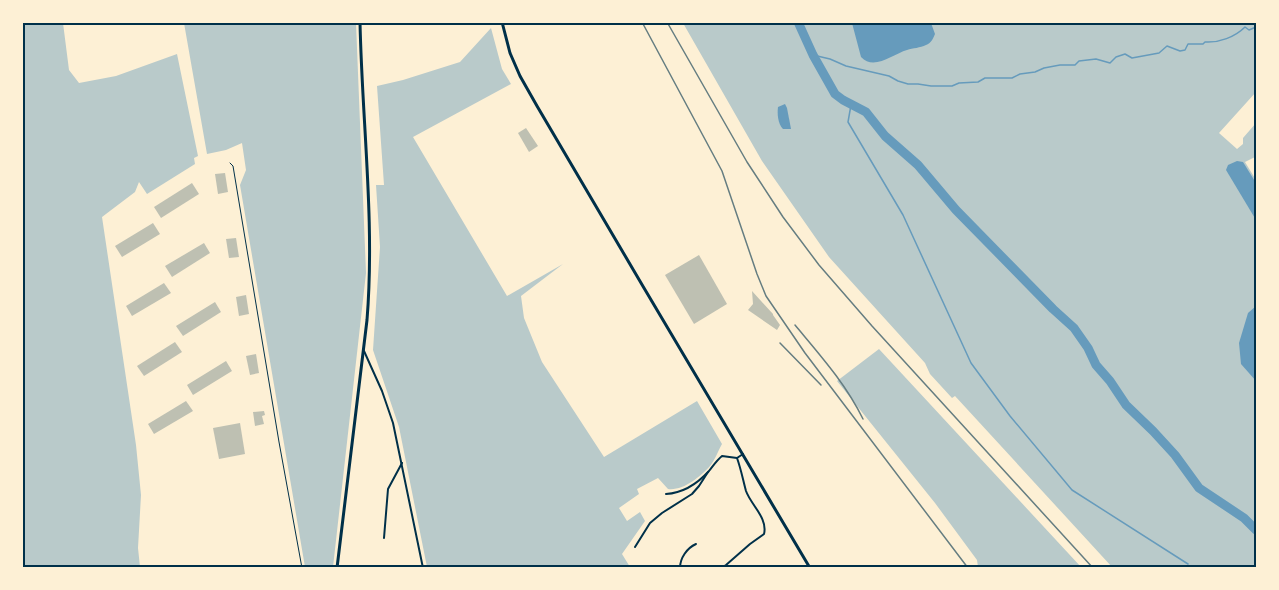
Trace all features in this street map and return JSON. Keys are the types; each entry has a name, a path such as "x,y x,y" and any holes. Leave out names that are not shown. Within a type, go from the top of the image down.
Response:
{"main road":[{"path":"337,567 369,300 370,234 360,22"},
{"path":"502,22 510,53 526,86 810,567"}],"street":[{"path":"363,350 382,391 393,423 423,567"},
{"path":"634,548 650,523 692,494 722,456 737,458 743,454"},
{"path":"721,567 727,566 764,534 765,529 764,522 747,493 737,458"},
{"path":"384,538 388,489 402,463"},
{"path":"666,494 675,494 683,490 708,472"},
{"path":"680,567 687,550 696,544"}],"lane":[{"path":"230,163 302,567"}],"shaded area":[{"path":"22,23 63,23 69,70 79,83 116,76 177,54 198,156 194,158 195,164 147,194 139,182 135,192 102,217 136,445 141,495 138,548 140,567 23,567"},
{"path":"184,23 356,23 366,273 333,567 305,567 240,185 246,170 242,143 226,150 207,154"},
{"path":"683,23 1256,23 1256,92 1219,133 1237,149 1243,144 1243,138 1256,123 1256,158 1245,162 1256,180 1256,567 1112,567 955,396 952,398 930,374 925,363 829,257 762,161"},
{"path":"491,28 502,69 511,84 413,137 507,296 563,264 521,296 524,318 542,362 604,457 697,401 722,444 710,466 691,482 679,488 668,489 658,478 637,489 639,494 619,508 627,521 640,512 645,521 622,554 630,567 427,567 399,427 373,350 380,247 376,185 384,185 377,86 460,62"},
{"path":"879,349 1081,567 978,567 977,560 935,503 837,381"}],"water":[{"path":"852,23 931,23 935,34 932,41 926,45 878,62 872,62 861,57"},
{"path":"785,104 791,129 783,129 778,119 778,107"},
{"path":"1237,161 1243,162 1256,183 1256,220 1226,170 1228,165"},
{"path":"1256,306 1256,381 1241,364 1239,343 1248,313"}],"building":[{"path":"526,128 538,146 529,152 518,133"},
{"path":"225,173 228,192 218,194 215,174"},
{"path":"192,183 199,194 161,218 154,207"},
{"path":"153,223 160,234 122,257 115,246"},
{"path":"236,238 239,257 229,258 226,239"},
{"path":"204,243 210,253 172,277 165,266"},
{"path":"699,255 727,304 694,324 665,275"},
{"path":"164,283 171,293 132,316 126,306"},
{"path":"752,291 773,314 780,325 777,330 748,310 753,304"},
{"path":"246,295 249,314 239,316 236,297"},
{"path":"215,302 221,312 183,336 176,326"},
{"path":"175,342 182,352 144,376 137,366"},
{"path":"256,354 259,373 250,375 246,356"},
{"path":"226,361 232,371 193,395 187,385"},
{"path":"186,401 193,411 154,434 148,424"},
{"path":"264,411 265,415 262,416 264,424 255,426 253,412"},
{"path":"240,423 245,454 219,459 213,428"}],"waterway":[{"path":"798,22 835,94 866,112 885,136 918,165 956,210 1074,328 1088,348 1096,365 1126,405 1175,455 1199,488 1244,518 1256,530"},
{"path":"813,55 846,66 889,76 908,84 952,86 959,83 978,82 985,78 1012,78 1044,68 1075,65 1079,61 1096,59 1110,63 1116,57 1125,54 1132,58 1159,53 1167,46 1180,51 1185,50 1188,44 1203,44 1221,40 1236,34 1245,27 1249,30 1256,27"},
{"path":"851,105 848,122 903,215 971,363 1010,416 1072,490 1188,564"}],"railway":[{"path":"642,22 722,171 766,296 805,353 968,568"},
{"path":"667,22 747,162 783,217 819,265 1093,568"},
{"path":"795,325 841,382 863,419"},
{"path":"780,343 821,385"}]}
